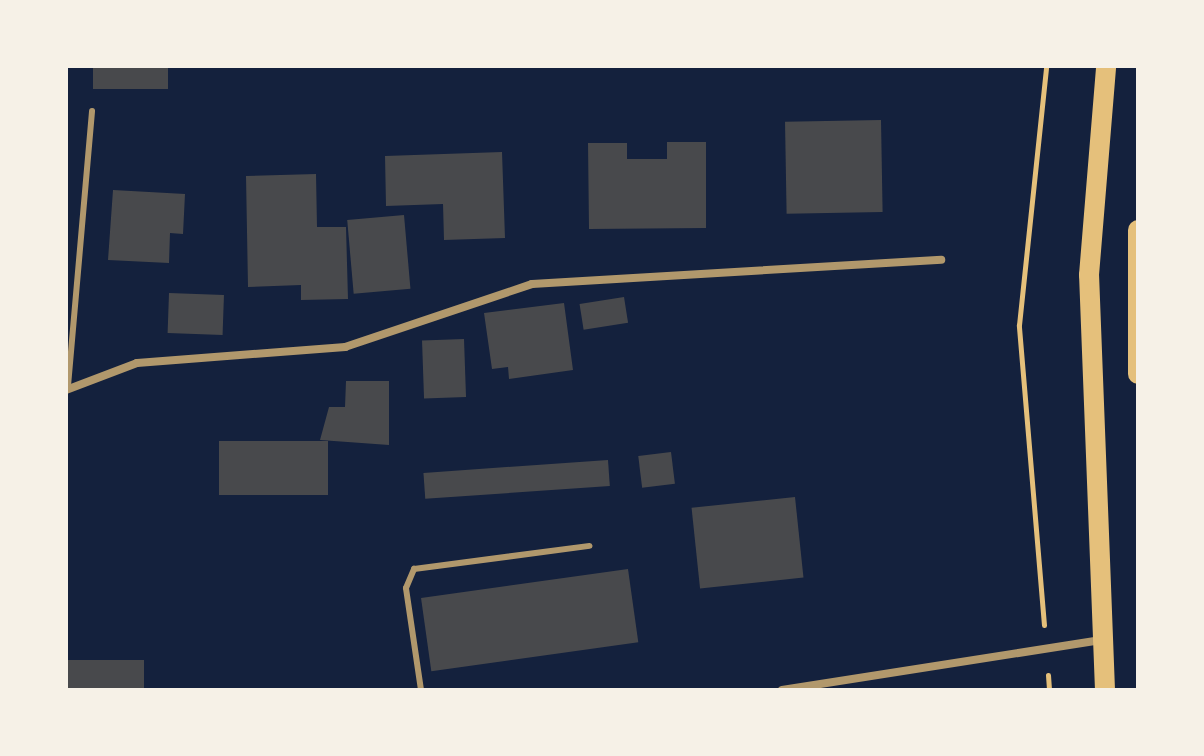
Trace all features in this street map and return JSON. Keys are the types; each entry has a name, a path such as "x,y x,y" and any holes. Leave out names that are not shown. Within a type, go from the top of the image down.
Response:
{"main road":[{"path":"1105,690 1089,275 1106,66"},
{"path":"1138,230 1138,374"}],"street":[{"path":"67,388 137,363 345,347 532,284 941,260"},
{"path":"782,690 1045,645 1102,640"}],"lane":[{"path":"67,388 92,111"},
{"path":"421,690 406,588 414,569 589,546"}],"path":[{"path":"1046,66 1019,325 1049,690"}],"building":[{"path":"93,66 168,66 168,89 93,89"},
{"path":"881,120 883,212 787,214 785,122"},
{"path":"667,142 706,142 706,228 589,229 588,143 627,143 627,159 667,159"},
{"path":"502,152 505,238 444,240 443,204 386,206 385,156"},
{"path":"316,174 317,227 346,227 348,299 301,300 301,285 248,287 246,176"},
{"path":"113,190 185,194 183,234 170,233 169,263 108,260"},
{"path":"404,215 410,289 354,294 347,220"},
{"path":"169,293 224,295 223,335 168,333"},
{"path":"624,297 628,323 584,330 580,304"},
{"path":"564,303 573,370 509,379 508,367 492,369 484,313"},
{"path":"464,339 466,397 424,398 422,340"},
{"path":"346,381 389,381 389,445 320,440 329,407 345,407"},
{"path":"219,441 328,441 328,495 219,495"},
{"path":"671,452 675,484 642,488 638,456"},
{"path":"608,460 610,486 425,499 423,473"},
{"path":"795,497 803,578 700,588 692,508"},
{"path":"628,569 638,642 431,671 421,598"},
{"path":"66,660 144,660 144,690 66,690"}]}
